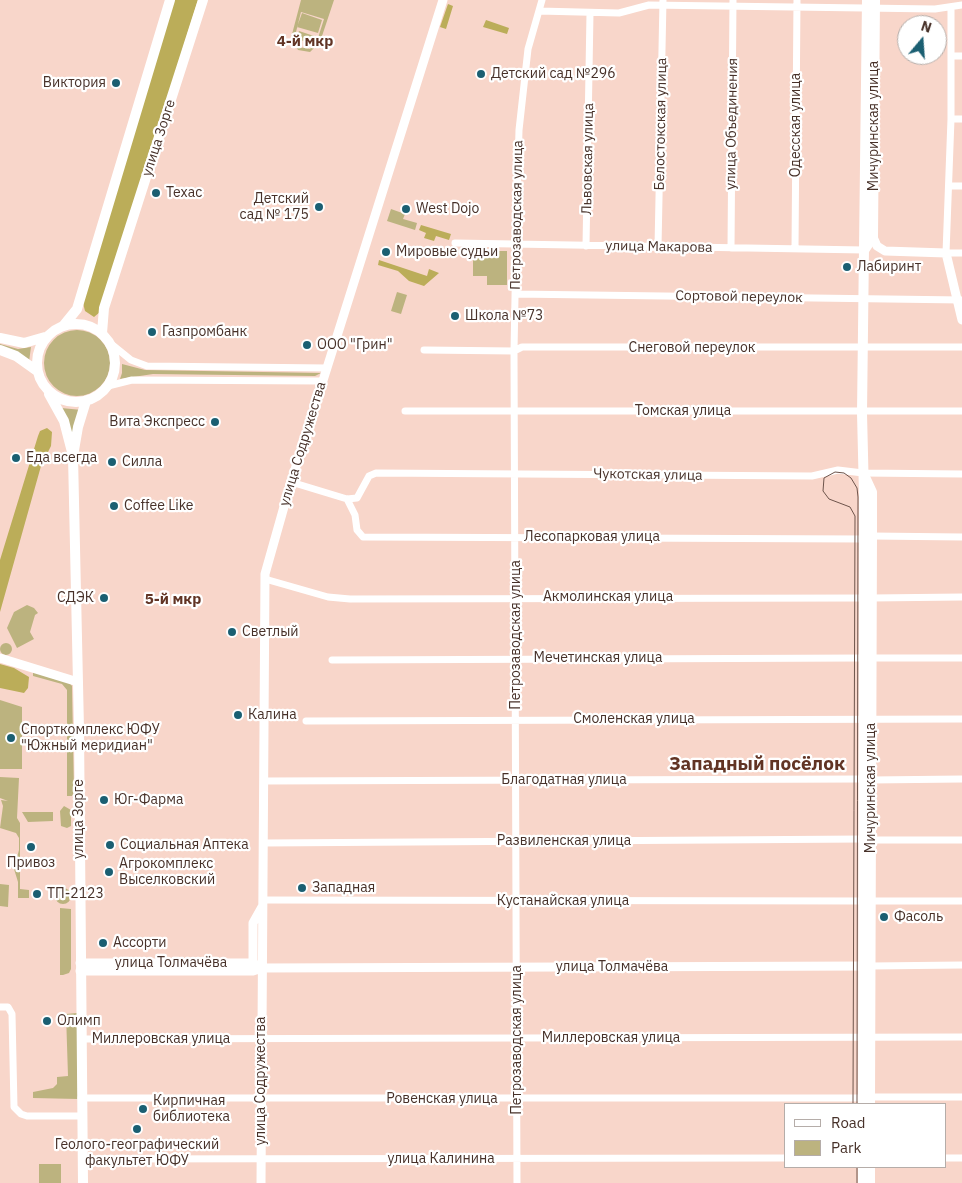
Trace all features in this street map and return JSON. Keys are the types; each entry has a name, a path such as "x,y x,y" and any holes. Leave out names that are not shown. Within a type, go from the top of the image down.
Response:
{"main road":[{"name":"улица Зорге","path":"64,325 77,309 170,0"},
{"name":"улица Зорге","path":"102,333 104,308 203,0"},
{"name":"Мичуринская улица","path":"871,4 873,237"},
{"name":"Мичуринская улица","path":"867,1101 868,537 872,492 863,474 862,413 864,250 871,4"},
{"path":"864,250 873,237"},
{"path":"0,338 24,344 45,337 64,325 84,324 102,333 110,343 115,365 108,386 94,398 86,401 72,402 59,399 48,391 37,371 36,359 45,337"},
{"path":"0,350 16,356 37,371"},
{"name":"улица Зорге","path":"48,391 64,421 73,456"},
{"name":"улица Зорге","path":"83,1183 78,682 73,456 78,428 86,401"},
{"path":"863,1168 863,1183"},
{"path":"870,1168 870,1183"}],"street":[{"name":"улица Содружества","path":"260,1183 262,980 256,967 263,902 265,843 265,579 267,563 444,0"},
{"name":"Петрозаводская улица","path":"517,1183 517,658 514,410 516,244 519,130 528,49 542,0"},
{"path":"538,11 620,13 663,2 871,4 951,8 962,5"},
{"name":"Белостокская улица","path":"658,247 663,2"},
{"name":"улица Объединения","path":"731,248 733,3"},
{"name":"Одесская улица","path":"796,249 797,4"},
{"path":"951,8 951,119 946,253 959,300 962,320"},
{"name":"Львовская улица","path":"586,246 590,13"},
{"path":"951,56 962,56"},
{"path":"951,119 962,119"},
{"path":"949,186 962,186"},
{"path":"873,237 877,246 885,251 962,252"},
{"name":"улица Макарова","path":"454,243 864,250"},
{"name":"Сортовой переулок","path":"515,294 959,300"},
{"path":"110,343 131,360 147,366 327,368"},
{"name":"Снеговой переулок","path":"424,350 514,351 522,347 962,348"},
{"path":"108,386 132,380 323,380"},
{"name":"Томская улица","path":"405,411 862,413 962,411"},
{"name":"Чукотская улица","path":"347,499 357,498 369,476 376,473 812,476 838,470 863,474 962,474"},
{"path":"291,482 347,499"},
{"name":"Лесопарковая улица","path":"347,499 355,515 357,530 363,537 962,537"},
{"name":"Акмолинская улица","path":"265,579 328,597 962,597"},
{"path":"0,658 78,682"},
{"name":"Мечетинская улица","path":"332,660 962,658"},
{"name":"Смоленская улица","path":"306,720 962,719"},
{"name":"Благодатная улица","path":"265,781 962,779"},
{"name":"Развиленская улица","path":"265,843 962,840"},
{"name":"Кустанайская улица","path":"263,902 517,900 962,901"},
{"name":"улица Толмачёва","path":"80,967 962,965"},
{"path":"0,1007 8,1007 12,1014 14,1107 21,1114 27,1116 82,1116"},
{"name":"Миллеровская улица","path":"81,1039 962,1037"},
{"name":"Ровенская улица","path":"81,1098 867,1101 962,1097"},
{"name":"улица Калинина","path":"96,1158 261,1160 784,1158"},
{"path":"947,1158 962,1158"}],"green space":[{"path":"301,0 334,0 320,42 310,52 298,50 291,38","holes":["301,12 324,19 317,41 310,49 299,47 294,40"]},
{"path":"302,13 322,20 318,33 297,27"},
{"path":"299,31 314,36 311,43 296,39"},
{"path":"391,209 405,214 403,219 417,223 415,230 387,221"},
{"path":"473,251 507,251 507,285 487,285 487,276 473,276"},
{"path":"397,292 407,295 401,314 391,311"},
{"path":"77,330 90,333 100,340 107,350 110,363 107,376 100,386 90,393 77,396 64,393 54,386 47,376 44,363 47,350 54,340 64,333"},
{"path":"0,344 18,349 31,347 29,362 0,346"},
{"path":"122,364 145,370 321,373 315,376 153,374 120,379"},
{"path":"61,408 82,410 72,434"},
{"path":"27,605 34,608 38,613 35,615 30,632 34,639 17,648 7,628 14,612"},
{"path":"8,643 11,644 11,654 4,655 1,654 0,647 1,644"},
{"path":"33,671 69,682 72,686 74,792 72,796 67,796 67,690 62,684 33,676"},
{"name":"Спорткомплекс ЮФУ \"Южный меридиан\"","path":"0,700 22,707 22,769 0,769"},
{"path":"0,777 19,778 17,818 20,823 20,889 29,890 29,898 18,898 18,882 14,869 19,850 19,838 16,833 0,828 3,806 1,800 8,801 0,798"},
{"path":"64,806 71,810 71,826 67,828 61,826 60,811"},
{"path":"22,812 53,812 53,821 28,822"},
{"path":"0,884 9,885 8,907 0,906"},
{"path":"63,888 69,890 71,896 69,902 63,904 57,902 55,896 57,890"},
{"path":"60,908 71,909 71,969 69,973 63,975 60,975"},
{"path":"77,1013 78,1099 33,1098 33,1092 53,1088 57,1084 57,1077 68,1076 66,1014"},
{"path":"39,1164 61,1164 61,1183 39,1183"}],"shaded area":[{"path":"174,0 198,0 100,312 94,317 85,311 83,303"},
{"path":"448,4 453,6 446,29 440,27"},
{"path":"486,20 509,28 507,34 483,27"},
{"path":"421,225 451,234 449,240 436,236 434,241 424,238 426,233 419,230"},
{"path":"379,260 427,276 429,269 439,273 424,286 409,281 398,271 378,265"},
{"path":"47,428 52,432 51,446 41,466 0,612 0,560 38,436 40,431"},
{"path":"0,664 14,668 29,677 28,688 24,693 0,688"}],"tram line":[{"path":"853,1103 855,516 850,507 829,499 823,491 824,478 835,472 844,473 851,478 857,488 858,497 857,1103"},
{"path":"857,1168 857,1183"}],"place":[{"name":"Детский сад №296","path":"481,74"},
{"name":"Виктория","path":"116,83"},
{"name":"Техас","path":"156,193"},
{"name":"Детский сад № 175","path":"319,207"},
{"name":"West Dojo","path":"406,209"},
{"name":"Мировые судьи","path":"386,252"},
{"name":"Лабиринт","path":"847,267"},
{"name":"Школа №73","path":"455,316"},
{"name":"Газпромбанк","path":"152,332"},
{"name":"ООО \"Грин\"","path":"307,345"},
{"name":"Вита Экспресс","path":"215,422"},
{"name":"Еда всегда","path":"16,458"},
{"name":"Силла","path":"112,462"},
{"name":"Coffee Like","path":"114,506"},
{"name":"СДЭК","path":"104,598"},
{"name":"Светлый","path":"232,632"},
{"name":"Калина","path":"238,715"},
{"name":"Спорткомплекс ЮФУ \"Южный меридиан\"","path":"11,738"},
{"name":"Юг-Фарма","path":"104,800"},
{"name":"Социальная Аптека","path":"110,845"},
{"name":"Привоз","path":"31,847"},
{"name":"Агрокомплекс Выселковский","path":"109,872"},
{"name":"Западная","path":"302,888"},
{"name":"ТП-2123","path":"37,894"},
{"name":"Фасоль","path":"884,917"},
{"name":"Ассорти","path":"103,943"},
{"name":"Олимп","path":"47,1021"},
{"name":"Кирпичная библиотека","path":"143,1109"},
{"name":"Геолого-географический факультет ЮФУ","path":"137,1129"}],"district":[{"name":"4-й мкр","path":"305,42"},
{"name":"5-й мкр","path":"173,600"},
{"name":"Западный посёлок","path":"757,765"}]}
